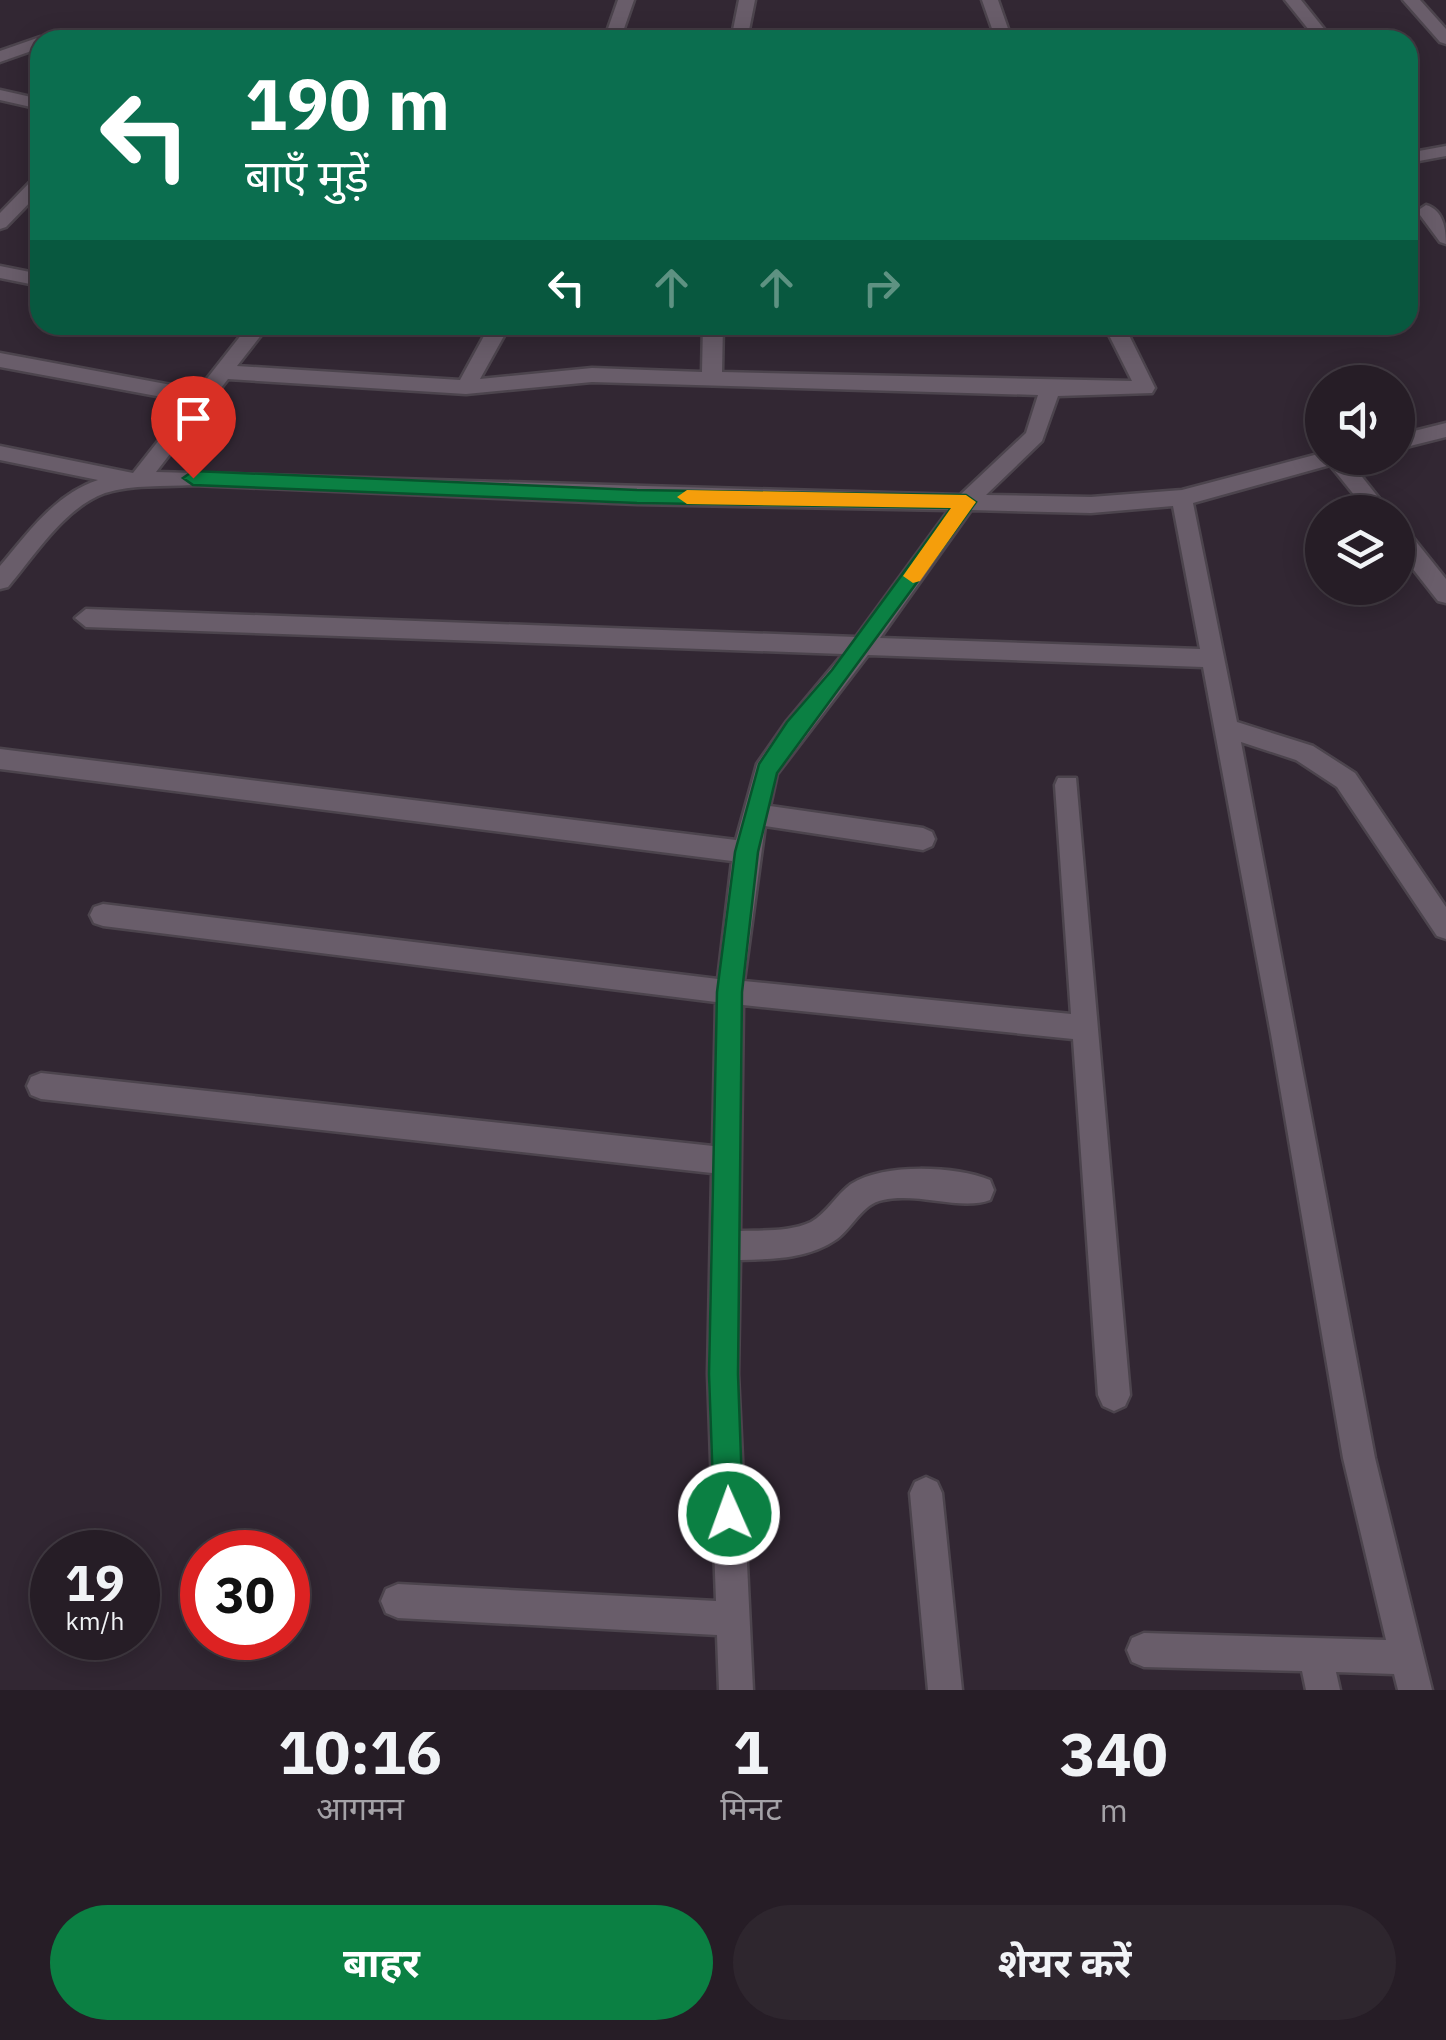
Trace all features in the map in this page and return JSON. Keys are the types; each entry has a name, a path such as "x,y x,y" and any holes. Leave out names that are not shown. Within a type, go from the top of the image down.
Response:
{"street":[{"path":"616,30 626,0"},
{"path":"741,30 747,0"},
{"path":"990,0 1000,30"},
{"path":"1293,0 1317,30"},
{"path":"1410,0 1446,38"},
{"path":"0,57 30,46"},
{"path":"0,96 30,102"},
{"path":"1418,145 1427,155"},
{"path":"1418,156 1446,152"},
{"path":"0,223 30,193"},
{"path":"1426,211 1446,238"},
{"path":"0,272 30,278"},
{"path":"138,481 245,335"},
{"path":"466,387 495,335"},
{"path":"712,378 713,335"},
{"path":"220,372 466,387 592,375 1050,389 1145,388 1119,335"},
{"path":"0,360 201,397"},
{"path":"736,1690 724,1374 726,1161 730,992 746,852 766,771 794,728 864,644 966,502 1035,436 1050,389"},
{"path":"1415,438 1446,430"},
{"path":"0,454 138,481"},
{"path":"0,581 63,512 86,493 138,481 193,478 637,496 1091,505 1182,498 1305,465"},
{"path":"1348,475 1365,495"},
{"path":"1144,1650 1315,1654 1410,1674 1359,1458 1284,1034 1182,498"},
{"path":"1415,556 1446,595"},
{"path":"86,618 454,636 864,644 1212,658"},
{"path":"1225,728 1298,748 1325,761 1346,780 1446,928"},
{"path":"0,759 746,852"},
{"path":"1067,785 1114,1395"},
{"path":"756,814 923,839"},
{"path":"103,915 730,992 1086,1028"},
{"path":"41,1086 726,1161"},
{"path":"725,1246 795,1241 825,1230 848,1204 870,1189 896,1184 980,1190"},
{"path":"926,1494 945,1690"},
{"path":"398,1601 733,1619"},
{"path":"1315,1654 1323,1690"}],"slow traffic":[{"path":"687,497 966,502 913,576"}],"route":[{"path":"193,478 637,496 966,502 840,676 794,728 766,771 746,852 730,992 724,1374 729,1514"}]}
